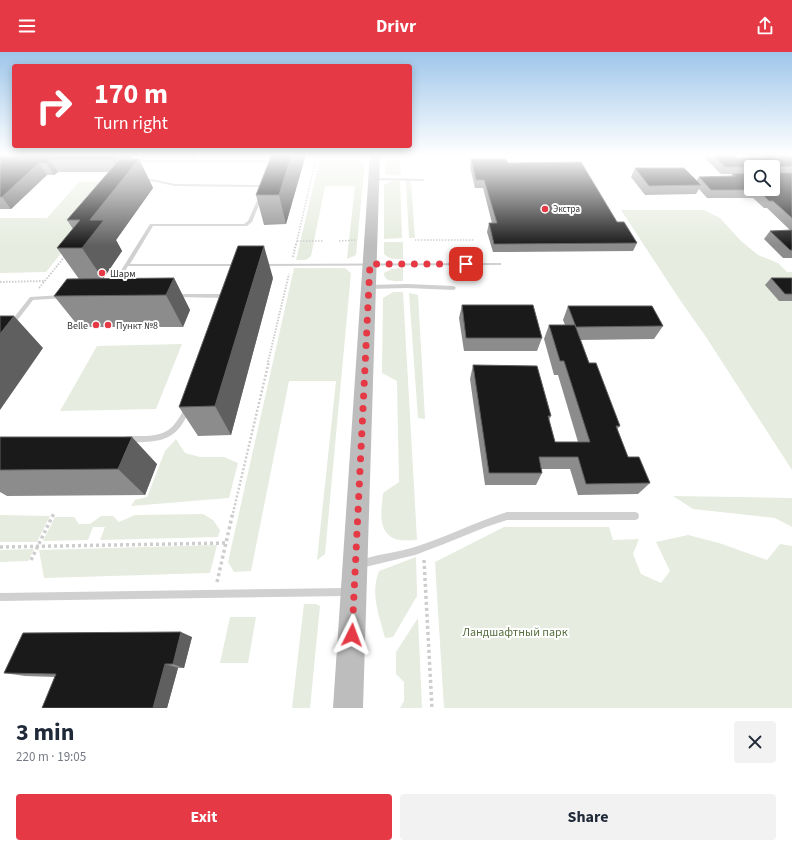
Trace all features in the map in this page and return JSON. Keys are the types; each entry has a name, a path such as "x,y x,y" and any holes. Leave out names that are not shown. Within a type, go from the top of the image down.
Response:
{"main road":[{"path":"348,708 374,185"}],"lane":[{"path":"110,290 152,225 245,225 250,222 264,186 173,185"},
{"path":"253,265 499,264"},
{"path":"126,265 237,268 246,265"},
{"path":"369,287 407,286 454,288"},
{"path":"167,296 228,293 225,302"},
{"path":"4,333 32,298 69,297"},
{"path":"117,440 156,439 168,434 178,427 183,419 188,405"},
{"path":"355,565 378,558 423,549 507,516 636,516"},
{"path":"0,597 354,592"}],"path":[{"path":"215,594 310,185"},
{"path":"339,241 358,240"},
{"path":"415,240 474,240"},
{"path":"297,241 324,241"},
{"path":"32,298 68,252"},
{"path":"0,282 45,281"},
{"path":"31,560 54,513"},
{"path":"0,547 227,542"},
{"path":"424,559 432,708"}],"green space":[{"path":"77,185 116,185 46,272 0,273 0,218 47,218"},
{"path":"314,185 363,185 356,255 347,259 355,186 325,186 311,256 306,260 296,260"},
{"path":"384,185 400,185 402,238 384,239"},
{"path":"406,185 411,185 415,238 409,238"},
{"path":"621,210 704,210 720,218 741,241 758,255 778,263 787,272 792,272 792,470 706,337"},
{"path":"384,242 403,242 403,259 393,259 384,254"},
{"path":"294,268 345,268 351,273 325,554 317,560 336,381 289,381 251,571 234,572 228,562"},
{"path":"403,268 403,281 391,281 386,278 384,273 392,269"},
{"path":"393,292 403,292 417,540 395,539 389,535 385,531 381,512 383,493 399,482 397,381 382,373 383,298"},
{"path":"409,293 418,295 425,419 418,418"},
{"path":"182,344 156,409 60,411 97,346"},
{"path":"176,439 185,453 200,457 224,457 238,463 229,498 131,506 135,500 147,497 165,451"},
{"path":"673,496 792,498 792,527 775,518 693,509"},
{"path":"203,514 213,520 220,530 218,537 100,540 105,527 93,527 88,540 43,541 55,517 74,517 79,524 90,524 101,516 113,516 119,522 135,515"},
{"path":"0,515 50,516 37,542 0,542"},
{"name":"Ландшафтный парк","path":"504,527 609,527 613,540 639,539 633,554 641,574 661,583 670,571 656,542 688,535 719,543 767,560 780,544 792,546 792,708 444,708 435,562"},
{"path":"217,545 210,573 44,578 39,550"},
{"path":"34,549 28,561 0,562 0,550"},
{"path":"416,557 417,596 393,637 385,638 375,596 376,580 379,571"},
{"path":"304,604 316,604 320,606 310,708 292,708"},
{"path":"230,617 256,617 248,663 220,663"},
{"path":"418,618 422,708 400,708 404,701 404,682 396,674 396,652"}],"building":[{"path":"0,185 15,185 2,197 0,197"},
{"path":"98,185 118,185 90,220 104,220 82,248 57,248 80,220 67,220"},
{"path":"260,185 282,185 279,195 256,195"},
{"name":"Экстра","path":"485,185 595,185 617,222 624,222 637,243 494,244 489,223 497,223"},
{"path":"648,185 701,185 649,186"},
{"path":"706,185 744,185 744,190 711,190"},
{"path":"780,185 792,185 792,218 773,201 769,201 764,196 780,196"},
{"path":"792,230 792,250 790,250 770,231"},
{"path":"238,246 264,246 215,406 179,407"},
{"path":"174,278 166,295 54,296 67,279"},
{"path":"771,278 792,278 792,294 785,294"},
{"path":"462,305 533,305 542,338 466,338"},
{"path":"568,306 652,306 663,326 576,327"},
{"path":"0,316 14,316 0,334"},
{"path":"549,325 575,325 589,363 596,363 620,426 616,426 628,457 639,457 650,483 586,484 578,457 539,457 542,473 489,473 473,365 537,366 551,416 548,416 555,442 590,442 564,361 560,361"},
{"path":"0,437 132,437 118,469 0,470"},
{"path":"181,632 173,664 165,664 153,708 42,708 56,674 4,673 23,633"}],"place":[{"name":"Экстра","path":"545,209"},
{"name":"Шарм","path":"102,273"},
{"name":"Belle","path":"96,325"},
{"name":"Пункт №8","path":"108,325"}],"route":[{"path":"352,635 370,264 466,264"}]}
